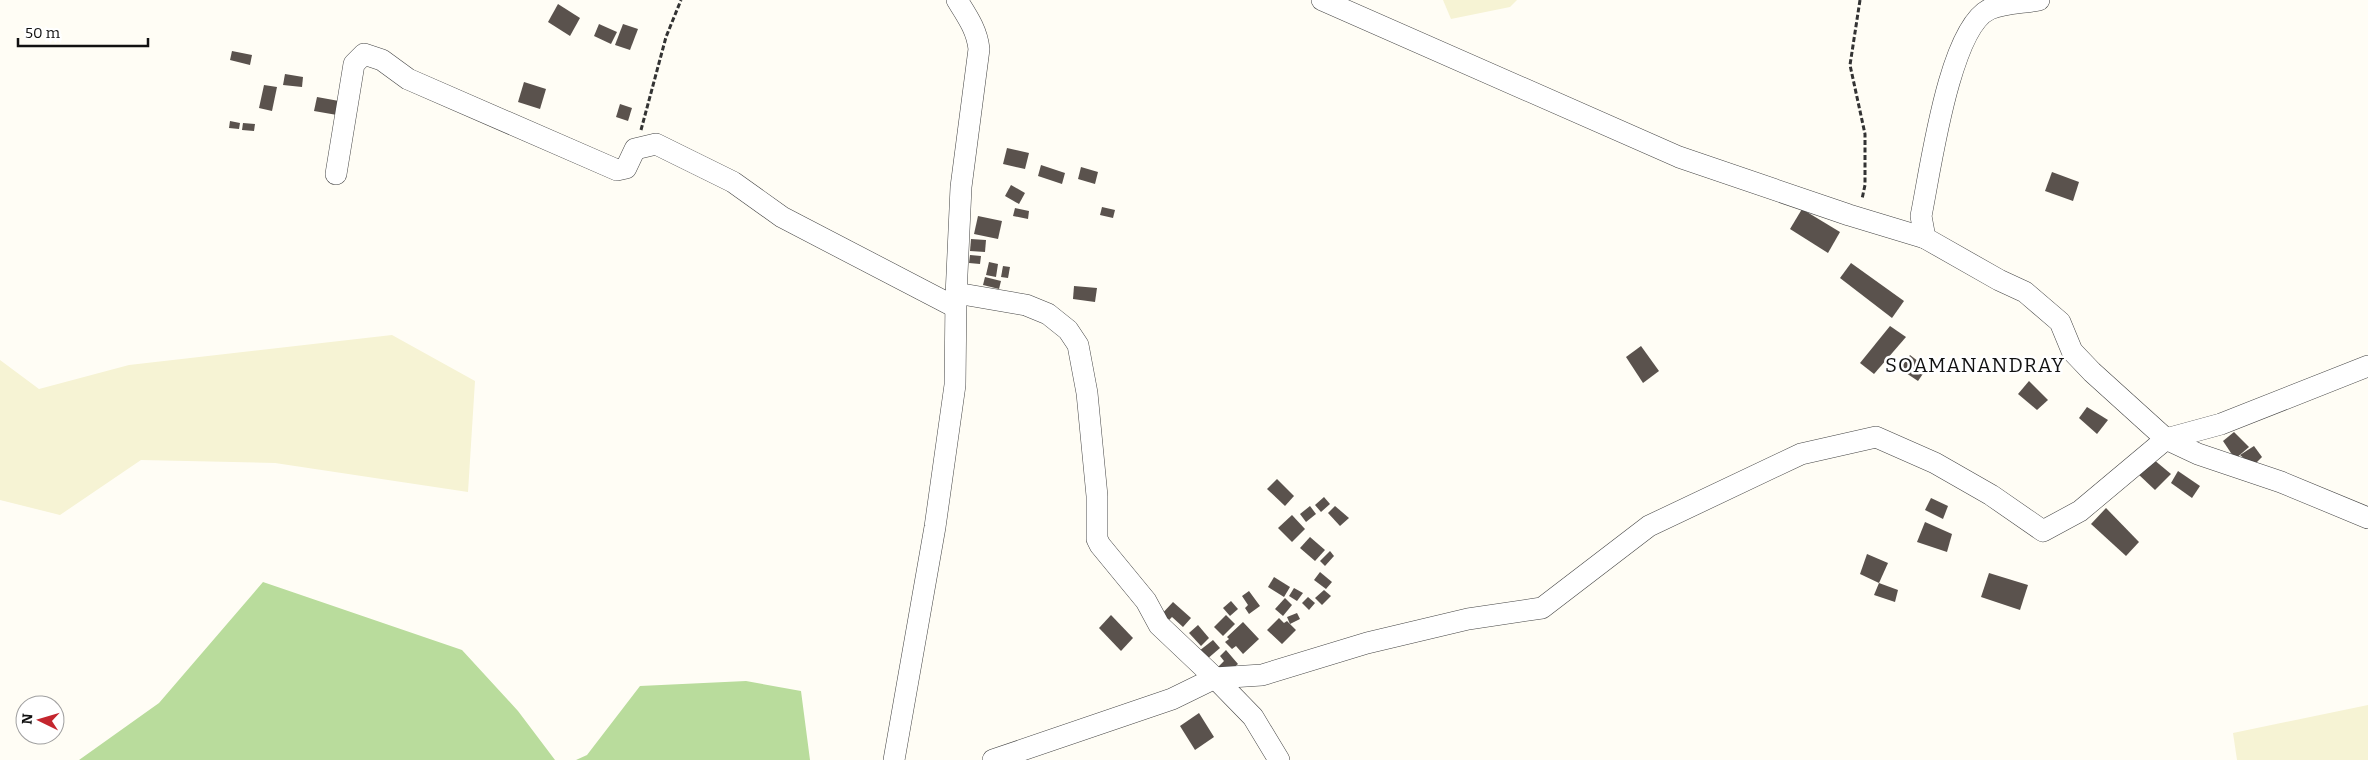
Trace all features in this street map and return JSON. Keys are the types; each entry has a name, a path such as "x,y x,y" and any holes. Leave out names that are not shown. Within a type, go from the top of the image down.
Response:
{"street":[{"path":"894,760 938,508 955,385 956,300 961,187 979,50 978,39 972,24 957,0"},
{"path":"1322,0 1679,157 1859,218 1925,238 1998,280 2025,292 2060,322 2072,350 2092,372 2166,439 2198,454 2281,482 2368,518"},
{"path":"1925,238 1921,216 1947,87 1960,48 1974,22 1990,9 2040,0"},
{"path":"336,174 354,64 364,54 382,60 408,79 617,170 626,168 636,150 656,144 734,182 782,217 956,300 1026,305 1048,314 1068,330 1078,345 1087,393 1097,496 1096,539 1146,601 1159,625 1253,717 1279,760"},
{"path":"993,760 1172,699 1215,678 1262,675 1367,643 1468,619 1542,608 1649,526 1802,454 1876,437 1935,463 1991,494 2043,532 2080,511 2166,439 2222,424 2368,366"}],"path":[{"path":"636,150 666,37 681,0"},
{"path":"1859,218 1865,185 1865,134 1850,65 1860,0"}],"shaded area":[{"path":"1443,0 1517,0 1510,7 1451,19"},
{"path":"392,335 475,381 468,492 275,463 141,460 60,515 0,500 0,360 39,389 129,365"},
{"path":"2368,705 2368,760 2237,760 2233,733"}],"green space":[{"path":"263,582 462,650 518,711 555,760 79,760 159,703"},
{"path":"746,681 801,691 810,760 576,760 587,755 640,686"}],"building":[{"path":"558,4 580,18 570,36 548,22"},
{"path":"599,24 617,32 611,44 594,36"},
{"path":"623,24 638,29 630,50 615,45"},
{"path":"232,51 252,55 250,65 230,60"},
{"path":"285,74 303,77 302,87 283,85"},
{"path":"524,82 546,89 540,109 518,102"},
{"path":"264,85 277,87 272,111 259,108"},
{"path":"317,97 339,101 337,115 314,111"},
{"path":"620,104 632,108 628,121 616,117"},
{"path":"230,121 240,123 239,129 229,128"},
{"path":"243,123 255,124 254,131 242,130"},
{"path":"1007,148 1029,153 1025,169 1003,164"},
{"path":"1041,165 1065,173 1062,184 1038,176"},
{"path":"1081,167 1098,172 1095,184 1078,179"},
{"path":"2052,172 2079,182 2073,201 2045,191"},
{"path":"1011,185 1025,193 1019,204 1005,196"},
{"path":"1102,207 1115,210 1113,218 1100,215"},
{"path":"1015,208 1029,211 1028,219 1013,216"},
{"path":"1802,209 1840,232 1828,253 1790,229"},
{"path":"978,216 1002,221 998,239 974,234"},
{"path":"971,239 986,240 985,252 970,251"},
{"path":"970,255 981,256 980,264 969,263"},
{"path":"989,262 998,264 996,277 986,275"},
{"path":"1851,263 1904,301 1892,318 1840,278"},
{"path":"1003,266 1010,267 1008,278 1001,277"},
{"path":"985,277 1001,281 999,289 983,285"},
{"path":"1074,286 1097,288 1095,302 1073,299"},
{"path":"1890,326 1906,337 1874,374 1860,363"},
{"path":"1641,346 1659,371 1643,383 1626,357"},
{"path":"1910,355 1927,368 1918,381 1900,369"},
{"path":"2029,381 2048,400 2037,410 2018,394"},
{"path":"2087,407 2108,420 2097,434 2079,418"},
{"path":"2234,432 2249,447 2235,459 2223,441"},
{"path":"2254,446 2262,457 2253,466 2240,455"},
{"path":"2153,459 2171,474 2155,490 2137,473"},
{"path":"2178,471 2200,486 2192,498 2171,483"},
{"path":"1277,479 1294,496 1285,506 1267,489"},
{"path":"1324,497 1330,504 1321,512 1315,505"},
{"path":"1931,498 1948,506 1943,519 1925,510"},
{"path":"1310,506 1316,514 1306,522 1300,514"},
{"path":"1335,506 1349,518 1340,526 1328,513"},
{"path":"2106,508 2139,542 2126,556 2091,524"},
{"path":"1292,515 1305,529 1292,542 1278,528"},
{"path":"1925,522 1952,534 1947,552 1917,542"},
{"path":"1310,537 1325,550 1315,561 1300,548"},
{"path":"1330,551 1334,556 1325,566 1320,561"},
{"path":"1867,554 1888,563 1879,583 1860,574"},
{"path":"1320,572 1332,582 1326,589 1314,580"},
{"path":"1989,573 2028,585 2020,610 1981,597"},
{"path":"1274,577 1290,587 1284,597 1268,587"},
{"path":"1879,583 1898,590 1895,602 1874,595"},
{"path":"1294,588 1303,593 1297,601 1289,596"},
{"path":"1324,590 1331,596 1322,605 1315,598"},
{"path":"1249,591 1260,606 1249,614 1245,608 1248,605 1242,596"},
{"path":"1308,597 1315,603 1309,610 1302,603"},
{"path":"1285,598 1292,605 1283,616 1275,609"},
{"path":"1231,601 1238,609 1230,616 1223,608"},
{"path":"1173,602 1191,618 1183,627 1172,617 1166,623 1159,617"},
{"path":"1297,613 1300,619 1290,624 1287,617"},
{"path":"1111,615 1133,638 1121,651 1099,628"},
{"path":"1226,615 1235,624 1223,636 1214,627"},
{"path":"1279,618 1284,623 1287,621 1296,630 1282,644 1267,630"},
{"path":"1243,622 1259,639 1243,654 1236,646 1232,649 1225,642 1229,639 1227,637"},
{"path":"1198,625 1209,638 1201,646 1189,633"},
{"path":"1213,640 1220,648 1206,660 1199,651"},
{"path":"1226,650 1238,664 1225,675 1218,667 1224,661 1220,656"},
{"path":"1199,713 1214,737 1195,750 1180,726"}],"district":[{"name":"SOAMANANDRAY","path":"1975,365"}]}
